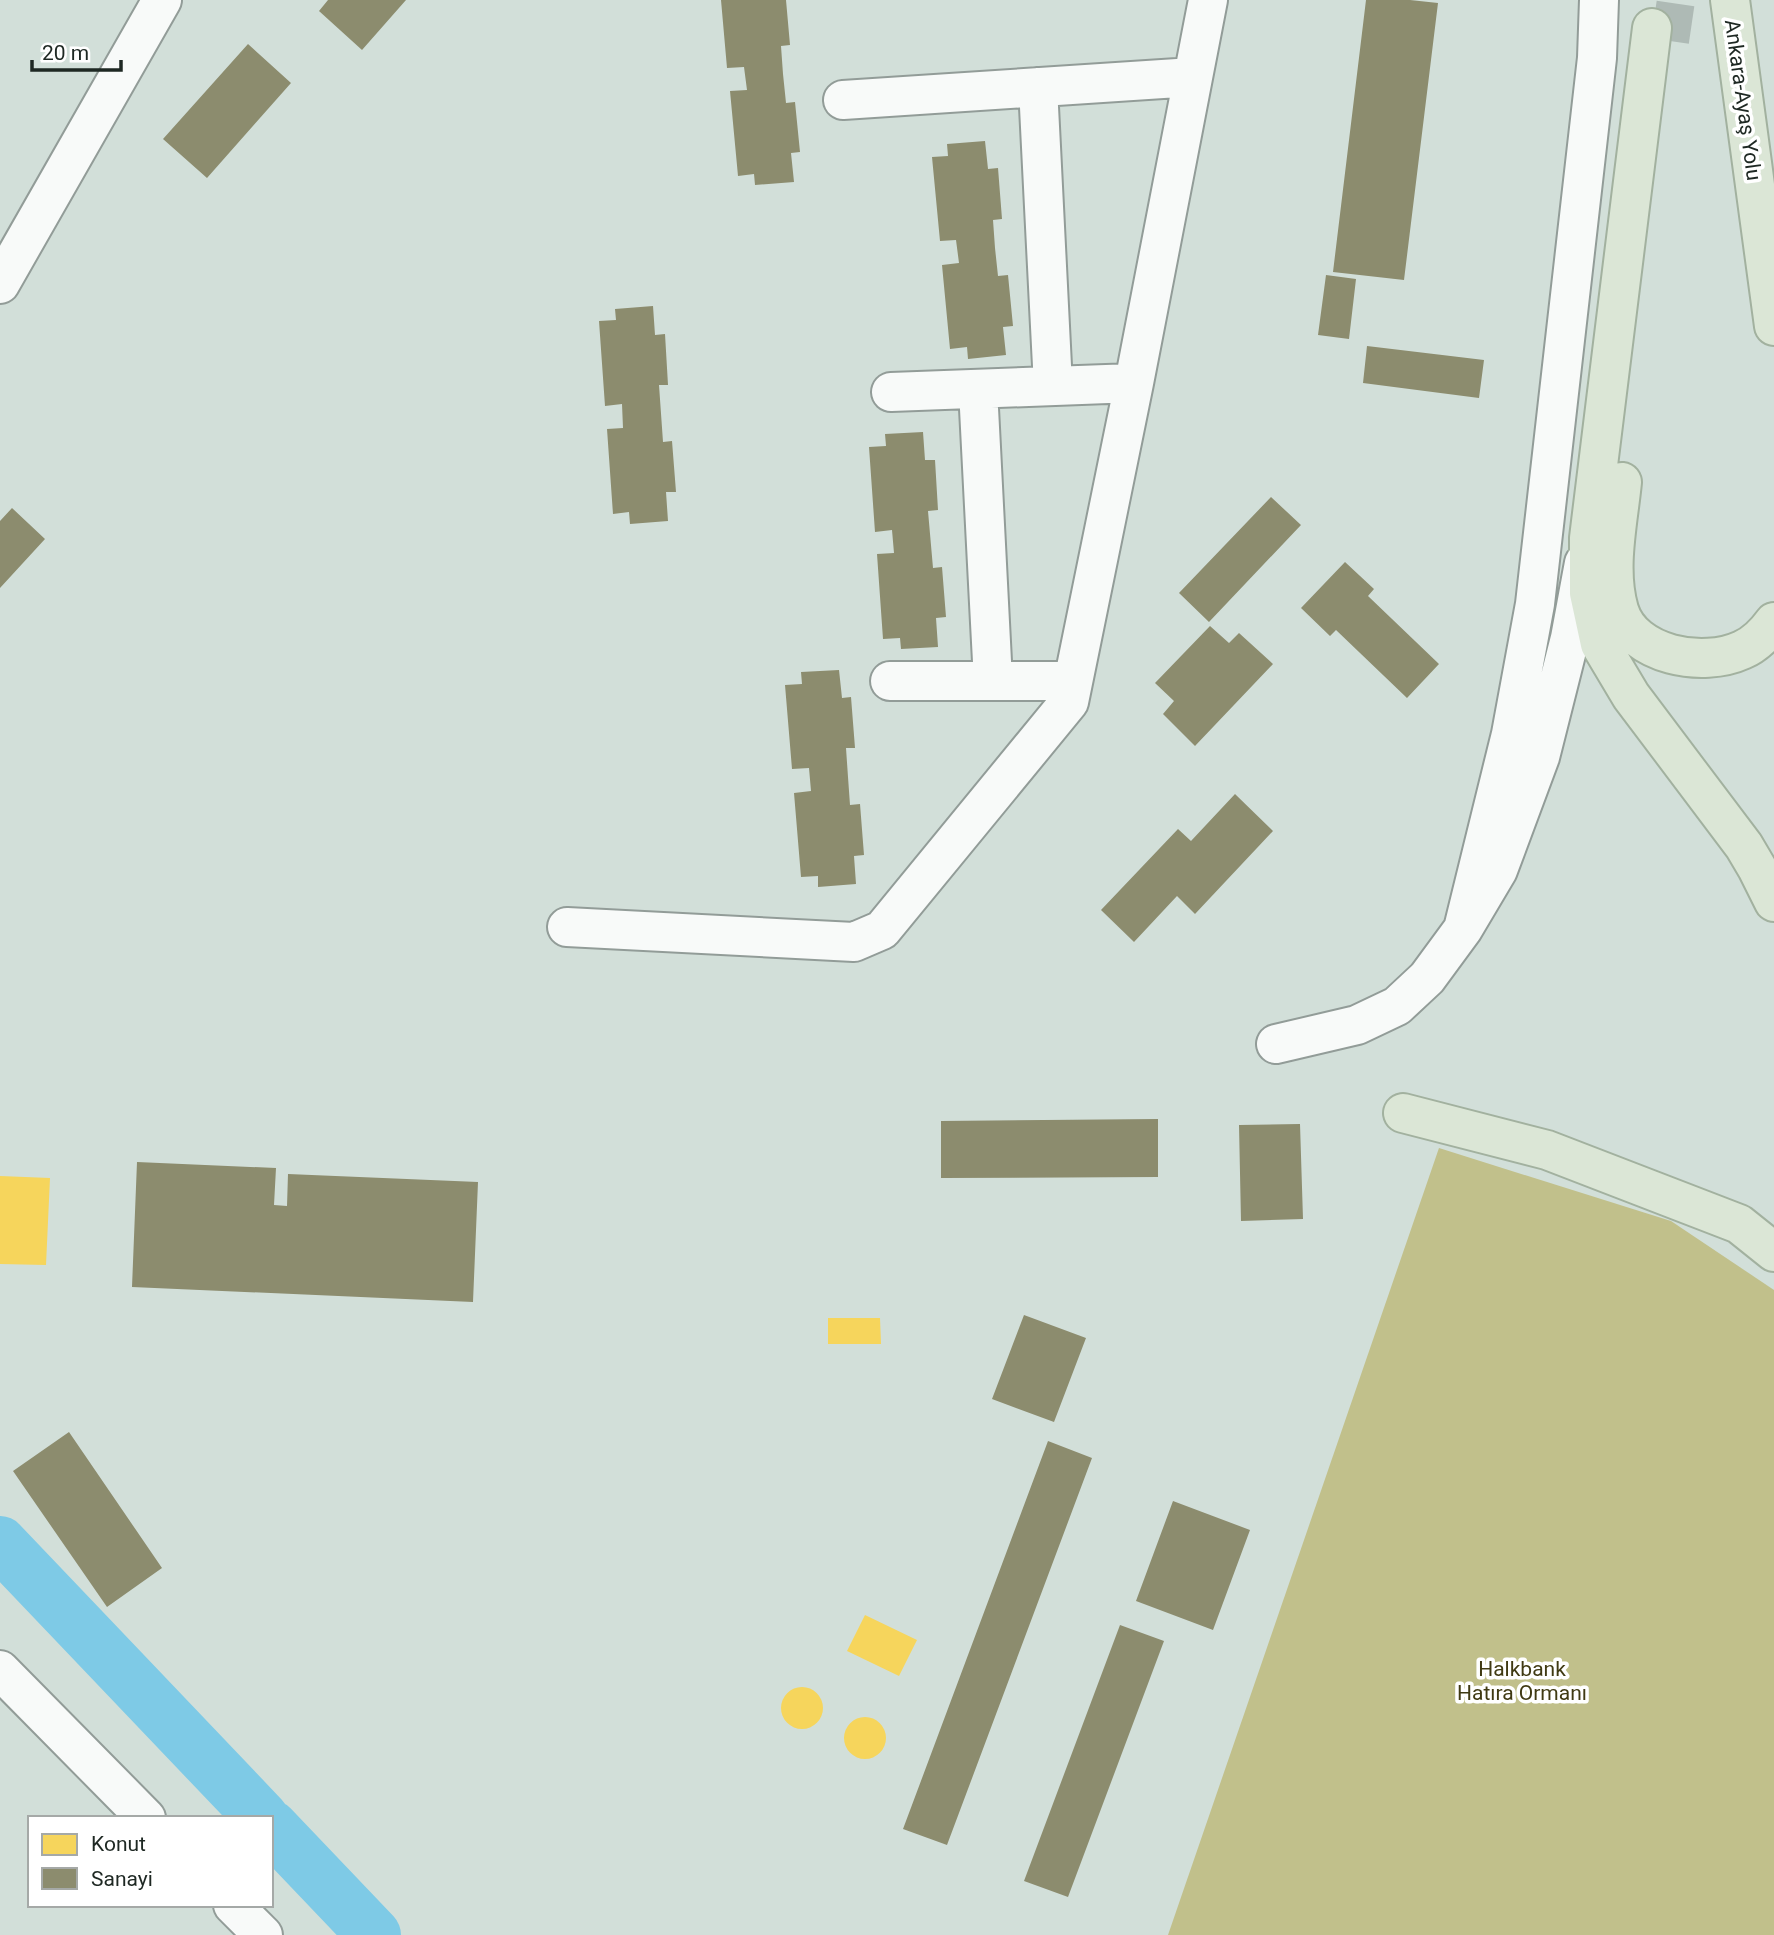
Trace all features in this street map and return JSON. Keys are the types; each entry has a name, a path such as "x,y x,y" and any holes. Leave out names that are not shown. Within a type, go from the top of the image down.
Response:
{"highway":[{"name":"Ankara-Ayaş Yolu","path":"1730,0 1774,326"},
{"path":"1774,622 1754,644 1741,651 1701,658 1676,655 1638,639 1627,627 1619,611 1614,558 1661,34 1589,538 1589,593 1600,644 1631,696 1744,846 1774,902"},
{"path":"1404,1113 1547,1150 1739,1224 1774,1252"}],"street":[{"path":"0,284 162,0"},
{"path":"567,927 854,942 882,930 1069,702 1208,0"},
{"path":"1463,929 1511,734 1535,604 1597,58 1599,0"},
{"path":"843,100 1193,77"},
{"path":"1038,87 1053,386"},
{"path":"891,392 1134,383"},
{"path":"978,389 993,681"},
{"path":"1276,1044 1357,1025 1397,1006 1427,978 1463,929 1498,870 1540,757 1570,638 1589,538"},
{"path":"890,681 1073,681"},
{"path":"0,1670 144,1816"},
{"path":"235,1907 263,1935"}],"green space":[{"name":"Halkbank Hatıra Ormanı","path":"1439,1148 1671,1221 1774,1290 1774,1935 1168,1935"}],"building: Konut":[{"path":"0,1176 50,1178 46,1265 0,1264"},
{"path":"828,1318 880,1318 881,1344 828,1344"},
{"path":"865,1615 917,1640 899,1676 847,1651"},
{"path":"802,1687 817,1693 823,1708 817,1723 802,1729 787,1723 781,1708 787,1693"},
{"path":"865,1717 880,1723 886,1738 880,1753 865,1759 850,1753 844,1738 850,1723"}],"building: Sanayi":[{"path":"328,0 406,0 362,50 319,11"},
{"path":"721,0 786,0 790,45 781,46 783,74 786,103 795,102 800,152 791,153 794,182 755,185 754,174 738,176 730,91 747,90 744,67 727,68"},
{"path":"1366,0 1438,3 1404,280 1333,272"},
{"path":"248,44 291,83 207,178 163,139"},
{"path":"985,141 988,169 998,168 1002,219 993,220 995,248 998,276 1008,275 1013,326 1003,327 1006,355 968,359 967,347 950,349 942,265 959,263 956,240 940,241 932,157 948,156 947,144"},
{"path":"1326,275 1356,279 1349,339 1318,335"},
{"path":"653,306 655,335 665,334 668,385 659,385 663,442 672,441 676,492 666,492 668,521 630,524 629,512 613,514 607,429 623,428 622,404 605,406 599,321 616,320 615,309"},
{"path":"1367,346 1484,360 1479,398 1363,383"},
{"path":"923,432 925,460 935,460 938,510 928,511 933,568 942,567 946,617 936,618 938,647 901,649 900,638 883,639 877,554 894,553 892,530 875,532 869,447 886,446 885,434"},
{"path":"1271,497 1301,525 1209,622 1179,593"},
{"path":"12,508 45,539 0,588 0,521"},
{"path":"1345,562 1374,589 1368,596 1439,664 1407,698 1336,630 1330,636 1301,608"},
{"path":"1210,626 1229,643 1239,633 1273,664 1195,746 1163,714 1174,701 1155,683"},
{"path":"839,670 842,698 851,697 855,748 846,748 850,805 860,804 864,855 854,856 856,884 818,887 818,876 801,877 794,793 811,791 809,768 792,769 785,685 802,684 801,672"},
{"path":"1235,794 1273,831 1195,914 1177,896 1134,942 1101,910 1178,829 1191,841"},
{"path":"1158,1119 1158,1177 941,1178 941,1121"},
{"path":"1300,1124 1303,1219 1241,1221 1239,1125"},
{"path":"137,1162 276,1168 274,1205 287,1206 288,1174 478,1182 473,1302 132,1287"},
{"path":"1024,1315 1086,1338 1054,1422 992,1399"},
{"path":"69,1432 162,1568 107,1607 13,1471"},
{"path":"1048,1441 1092,1458 947,1845 903,1829"},
{"path":"1173,1501 1250,1530 1213,1630 1136,1601"},
{"path":"1120,1625 1164,1641 1068,1897 1024,1881"}],"waterway":[{"path":"0,1543 260,1816"},
{"path":"273,1829 374,1935"}],"tunnel":[{"path":"1670,41 1676,0"}]}
